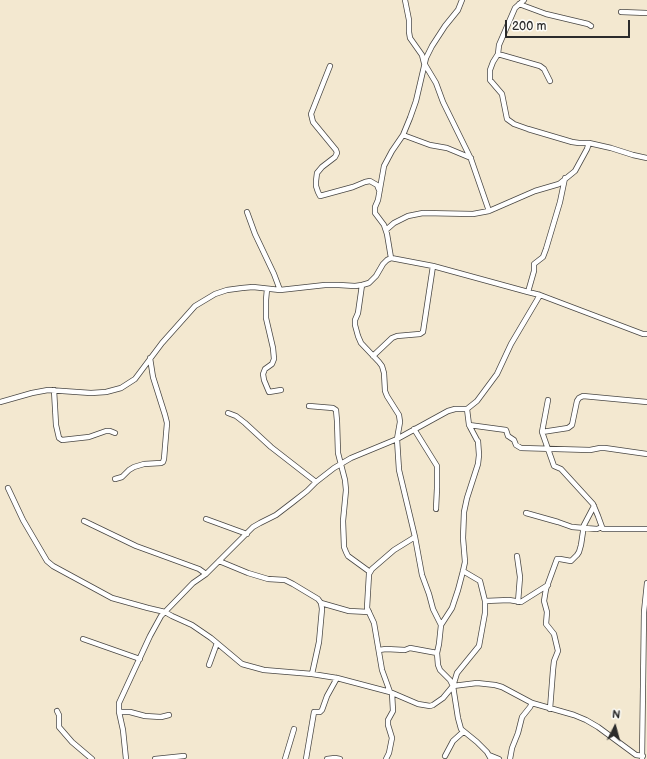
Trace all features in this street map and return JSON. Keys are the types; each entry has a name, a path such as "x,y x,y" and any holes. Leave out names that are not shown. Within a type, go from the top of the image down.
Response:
{"street":[{"path":"405,0 409,20 410,38 422,55 424,64 436,83 443,102 471,158 489,211"},
{"path":"392,258 386,230 375,212 386,163 403,135 410,118 416,101 424,64 432,46 458,10 462,0"},
{"path":"524,0 514,8 499,45 498,54 492,66 490,80 502,94 507,119 514,124 528,129 572,142 589,143 647,158"},
{"path":"519,4 546,14 592,26"},
{"path":"621,12 647,13"},
{"path":"498,54 540,66 550,81"},
{"path":"330,66 311,114 314,122 337,153 335,157 317,173 316,186 318,192 320,196 370,181 377,185 379,190"},
{"path":"403,135 430,145 447,148 471,158"},
{"path":"386,230 394,222 408,216 423,213 473,214 489,211 534,191 559,184 575,171 589,143"},
{"path":"528,292 534,271 534,264 543,257 546,249 560,202 565,178"},
{"path":"247,212 255,234 280,290"},
{"path":"0,402 48,390 91,393 106,392 121,388 135,379 150,358 195,306 214,294 228,290 253,287 280,290 325,285 362,285 369,283 376,276 383,264 392,258 433,266 540,295 643,334 647,334"},
{"path":"373,356 392,338 397,336 420,334 423,332 433,266"},
{"path":"362,285 355,325 361,343 382,366 385,391 399,415 400,422 397,439 399,470 415,537 423,579 433,609 441,625"},
{"path":"267,289 266,318 274,359 272,364 265,369 263,374 269,392 281,390"},
{"path":"126,759 123,730 119,712 120,703 150,636 161,616 193,583 206,574 253,527 293,502 340,464 397,439 448,411 467,409 477,401 498,374 511,344 540,295"},
{"path":"115,479 122,477 134,467 144,464 161,463 164,459 167,423 153,377 150,358"},
{"path":"54,390 56,425 59,438 62,440 89,437 106,431 115,433"},
{"path":"542,432 568,428 572,425 577,401 583,396 647,402"},
{"path":"548,400 542,432 554,466 561,469 594,506 602,527"},
{"path":"308,406 333,408 336,410 338,453 346,490 343,525 346,552 351,558 370,572"},
{"path":"467,409 468,425 478,441 478,464 464,512 465,562 452,608 441,625 437,653 438,665 440,670 450,680 453,686 460,727 463,732 477,742 490,757 499,759"},
{"path":"228,413 236,416 245,423 271,447 316,482"},
{"path":"468,425 492,429 504,429 507,431 508,436 515,440 516,445 521,448 590,450 605,448 647,454"},
{"path":"414,429 437,466 436,509"},
{"path":"8,488 23,520 47,560 53,566 112,598 166,612 192,625 242,664 264,670 312,674 337,678 391,692 418,704 430,706 443,698 453,686 457,673 479,646 485,613 485,601 480,581 463,571"},
{"path":"550,709 554,660 558,651 554,634 547,626 547,612 544,601 557,559 571,561 577,555 580,548 585,522 594,506"},
{"path":"526,513 572,527 597,529 602,527 603,529 647,529"},
{"path":"206,518 247,534"},
{"path":"84,521 136,546 199,569 206,574"},
{"path":"386,759 389,753 392,738 388,720 393,711 391,692 382,670 374,623 367,605 370,572 394,550 415,537"},
{"path":"517,556 520,577 518,602"},
{"path":"219,561 248,573 285,580 316,597 321,603 322,610 319,642 312,674"},
{"path":"453,686 477,684 502,687 532,703 586,720 642,758 644,612 647,582"},
{"path":"485,601 523,601 548,585"},
{"path":"321,603 349,611 369,612"},
{"path":"83,639 140,659"},
{"path":"209,665 217,643"},
{"path":"379,650 405,650 410,648 437,653"},
{"path":"306,759 314,712 320,712 322,710 327,696 337,678"},
{"path":"510,759 522,717 530,708 532,703"},
{"path":"57,710 59,715 59,727 72,742 92,759"},
{"path":"119,712 130,712 145,716 161,717 169,715"},
{"path":"285,759 294,729"},
{"path":"445,756 453,741 463,732"},
{"path":"155,759 184,756"},
{"path":"327,759 340,759"}]}
